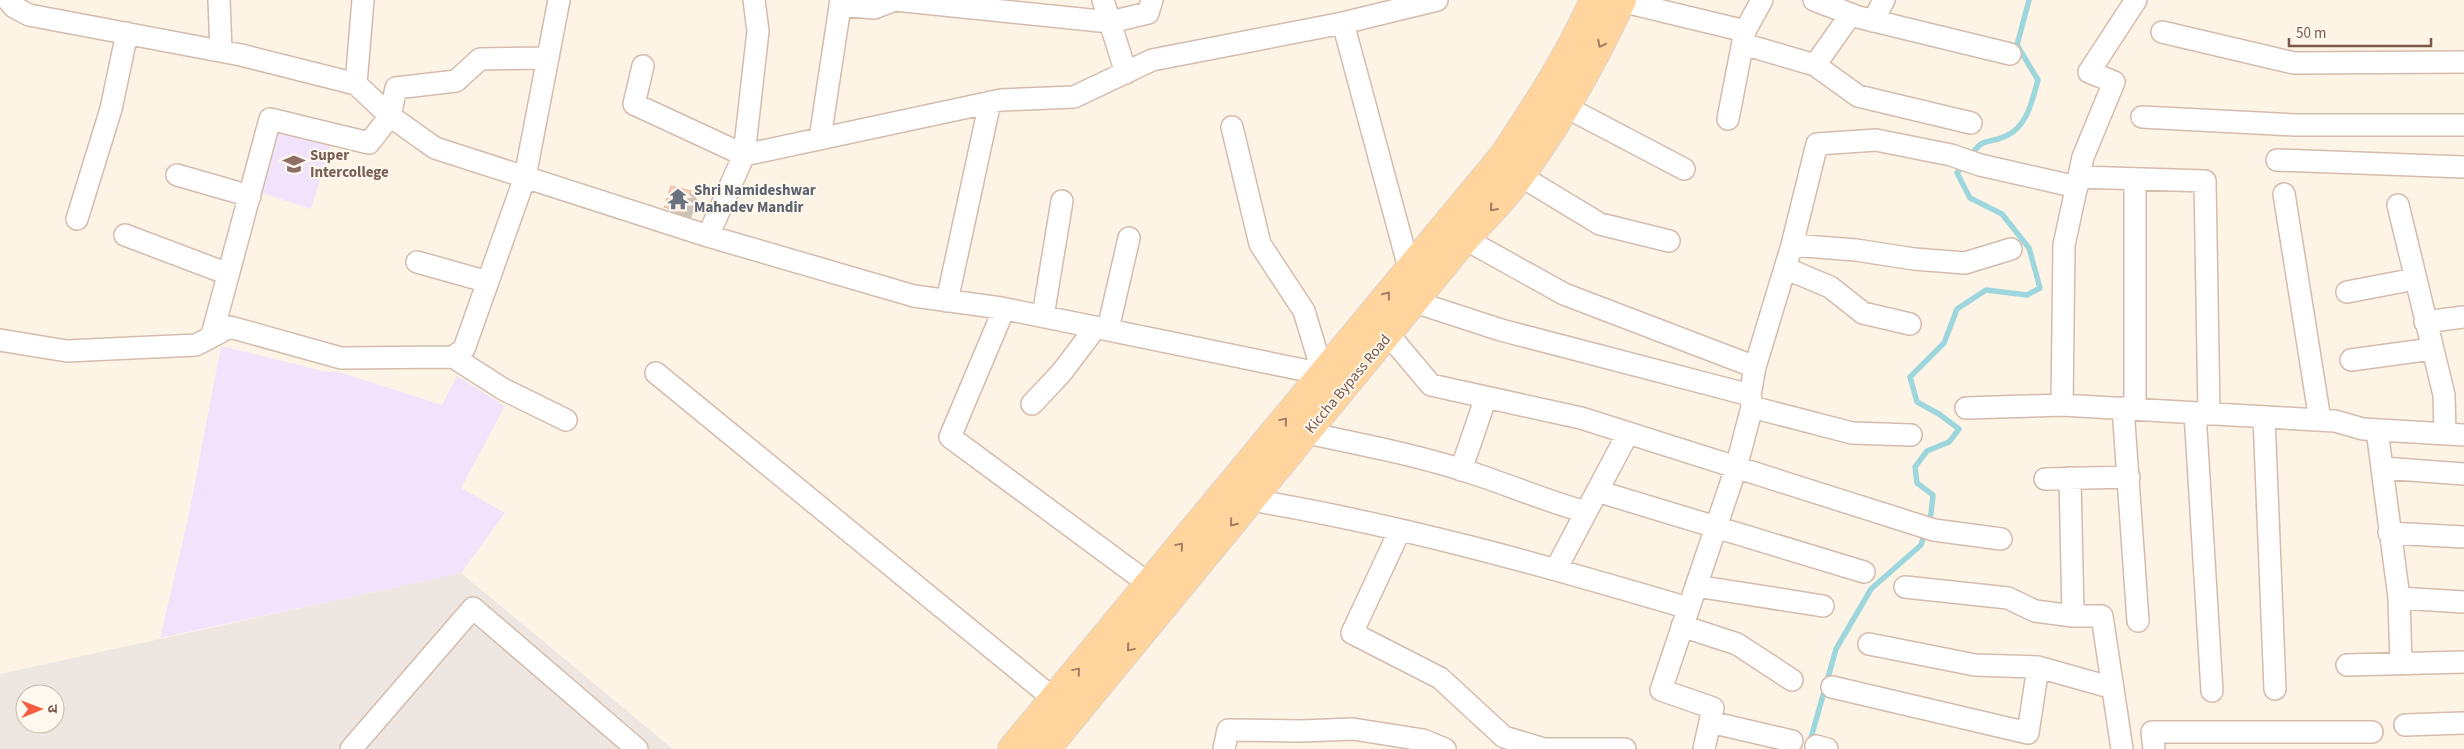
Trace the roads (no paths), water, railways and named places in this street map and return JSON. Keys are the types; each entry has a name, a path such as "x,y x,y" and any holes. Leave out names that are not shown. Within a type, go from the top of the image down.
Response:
{"main road":[{"path":"1063,708 1149,584 1242,492 1332,382 1409,268 1504,155 1564,95 1580,32 1594,0"},
{"name":"Kiccha Bypass Road","path":"1036,746 1063,708 1242,492 1307,433 1332,382 1388,334 1519,175 1564,95 1601,45 1622,1"}],"street":[{"path":"8,0 14,7 29,15 221,51 356,84 390,116 435,148 708,236 914,296 1004,309 1102,328 1332,382"},
{"path":"218,0 221,51"},
{"path":"356,84 363,0"},
{"path":"453,357 464,348 525,177 559,0"},
{"path":"708,236 744,155 758,31 754,0"},
{"path":"820,138 841,2 874,8 895,0 1110,22 1148,13 1152,0"},
{"path":"1103,0 1126,73"},
{"path":"643,66 634,104 744,155 990,102 1074,97 1152,60 1343,23 1437,0"},
{"path":"1728,119 1744,38 1762,0"},
{"path":"1814,0 1851,14 2010,54"},
{"path":"1873,20 1884,0"},
{"path":"2062,404 2064,245 2083,157 2114,82 2089,72 2136,0"},
{"path":"1622,1 1744,38 1815,65 1858,96 1971,123"},
{"path":"1815,65 1851,14"},
{"path":"1343,23 1409,268"},
{"path":"2162,32 2294,63 2464,62"},
{"path":"77,219 111,109 127,33"},
{"path":"212,335 270,119 369,143 390,116 396,88 456,81 480,59 548,58"},
{"path":"1564,95 1684,169"},
{"path":"947,301 990,102"},
{"path":"2142,117 2295,125 2464,125"},
{"path":"1232,127 1260,244 1304,311 1332,382"},
{"path":"1704,749 1713,708 1661,690 1736,468 1751,401 1755,367 1792,245 1817,144 1876,140 1951,155 1980,165 2078,182 2135,180 2205,181 2202,413 2212,691"},
{"path":"2277,160 2464,166"},
{"path":"176,175 250,196"},
{"path":"1519,175 1600,224 1669,241"},
{"path":"2135,180 2128,477 2138,621"},
{"path":"2284,194 2320,420"},
{"path":"1043,316 1062,201"},
{"path":"1966,408 2062,404 2320,420 2377,430 2454,435 2398,205"},
{"path":"125,235 228,274"},
{"path":"1032,404 1102,328 1129,238"},
{"path":"1465,240 1564,294 1755,367"},
{"path":"1792,245 1856,250 1914,259 1965,262 2011,249"},
{"path":"417,262 488,282"},
{"path":"1785,268 1830,287 1863,312 1910,324"},
{"path":"2347,292 2415,279"},
{"path":"1415,302 1501,330 1751,401 1852,433 1910,435"},
{"path":"1004,309 950,437 1149,584"},
{"path":"2425,322 2464,317"},
{"path":"0,340 67,351 196,345 230,327 341,358 453,357 503,389 566,420"},
{"path":"1388,334 1431,385 1581,418 1924,527 2002,539"},
{"path":"2351,360 2432,349"},
{"path":"656,374 1063,708"},
{"path":"1461,470 1486,397"},
{"path":"2264,417 2274,689"},
{"path":"2377,430 2399,598 2401,664"},
{"path":"1307,433 1411,455 1461,470 1546,501 1586,512"},
{"path":"1556,569 1628,433"},
{"path":"2383,468 2464,474"},
{"path":"2045,479 2128,477"},
{"path":"2070,478 2073,616"},
{"path":"1597,491 1864,572"},
{"path":"1242,492 1556,569 1685,617 1737,644 1792,680"},
{"path":"1400,530 1352,633 1440,678 1504,737 1544,749 1624,749"},
{"path":"2389,533 2464,537"},
{"path":"1696,586 1823,606"},
{"path":"1905,587 2008,598 2034,611 2073,616 2102,616 2122,749"},
{"path":"2399,598 2464,602"},
{"path":"351,749 473,608 637,749"},
{"path":"1868,644 1975,665 2038,667 2113,688"},
{"path":"2346,665 2464,662"},
{"path":"1832,687 2028,733 2038,667"},
{"path":"1710,722 1792,741"},
{"path":"2405,725 2464,723"},
{"path":"1224,749 1228,730 1302,731 1353,729 1399,743 1423,740 1445,749"},
{"path":"2154,749 2152,732 2372,732"}],"waterway":[{"path":"1970,156 1983,143 1999,139 2013,132 2028,112 2038,80 2017,45 2029,0"},
{"path":"1809,745 1836,649 1871,589 1921,545 1931,514 1933,495 1917,483 1915,467 1927,451 1949,442 1959,429 1939,414 1917,402 1910,377 1944,343 1957,309 1986,290 2027,295 2040,288 2029,248 2002,214 1970,198 1957,173 1964,164"}],"place":[{"name":"Super Intercollege","path":"294,164"},
{"name":"Shri Namideshwar Mahadev Mandir","path":"678,199"}]}
